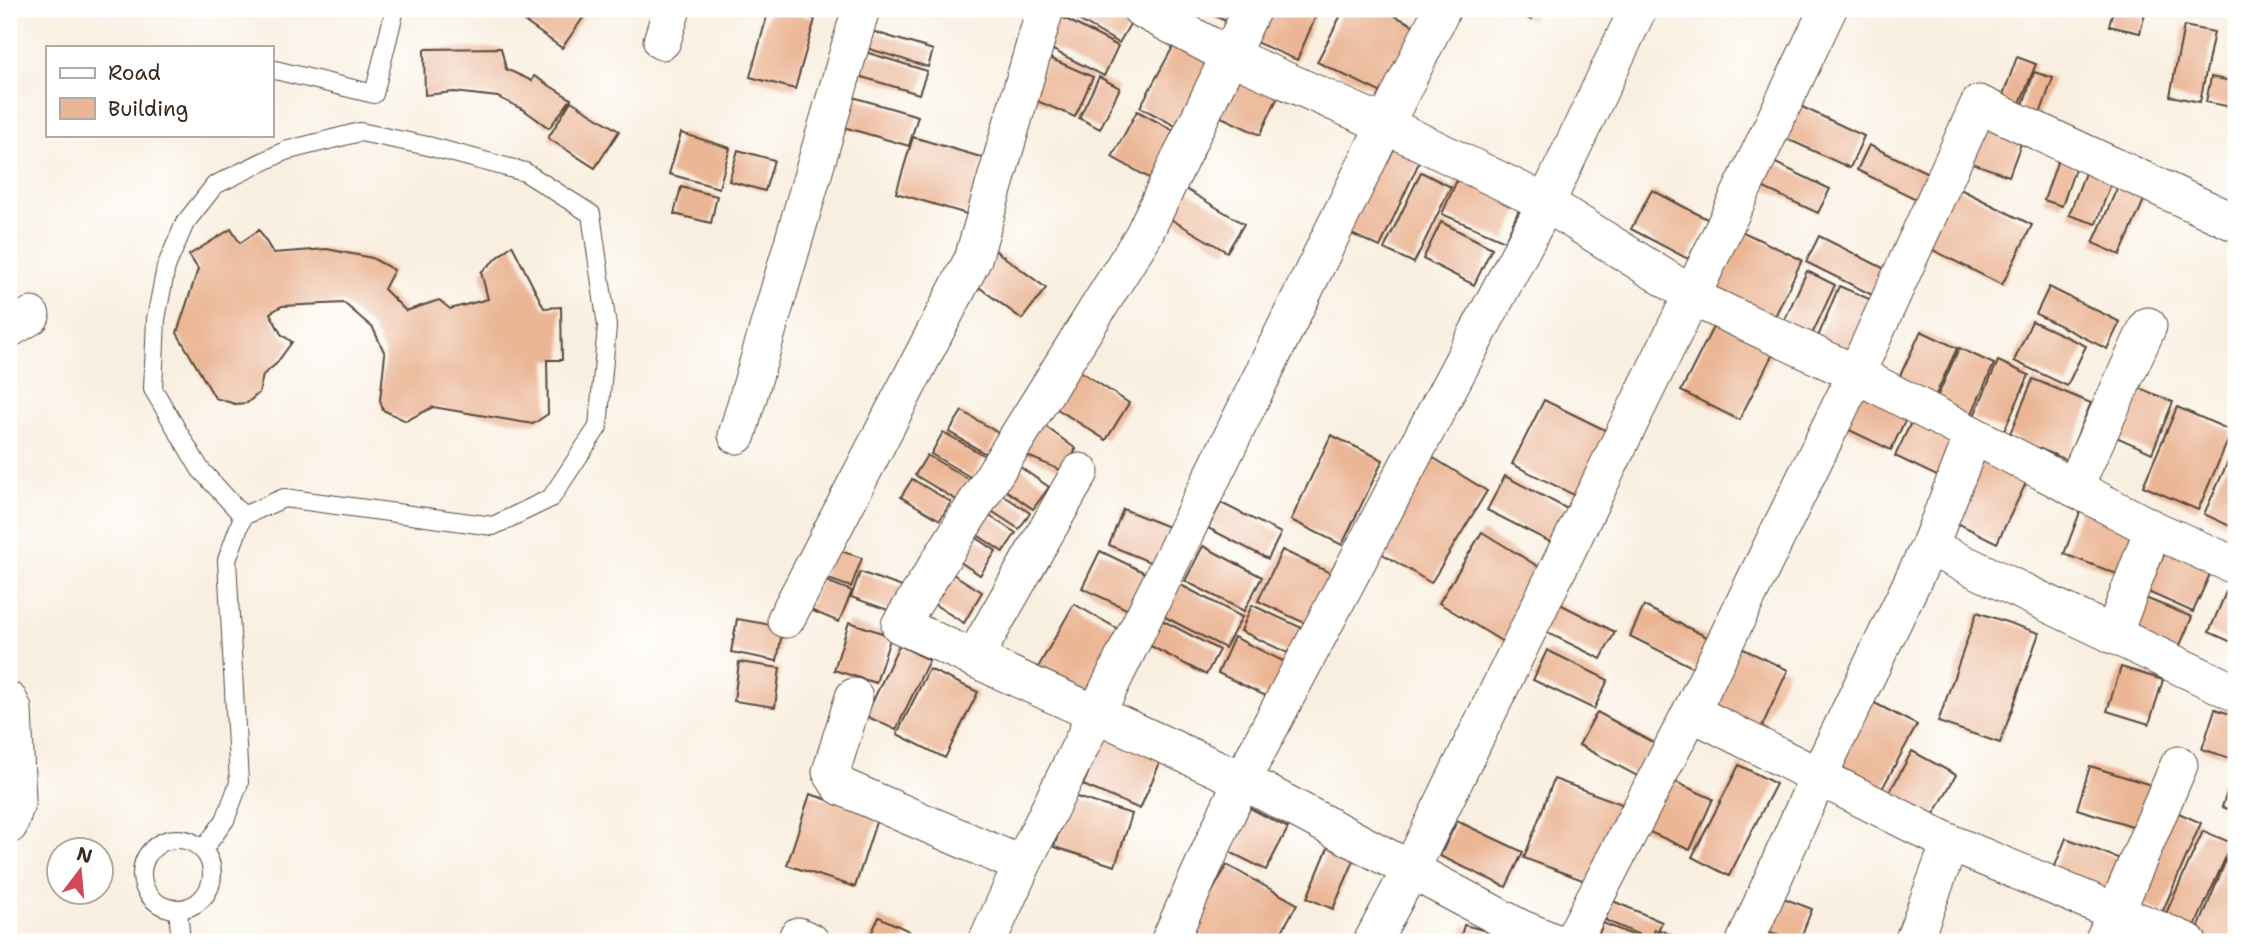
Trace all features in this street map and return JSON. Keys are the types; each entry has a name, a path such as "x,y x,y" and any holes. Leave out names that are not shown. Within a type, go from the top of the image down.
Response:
{"street":[{"path":"737,435 860,9"},
{"path":"786,619 973,259 1045,9"},
{"path":"1141,9 1228,55 1386,125 1546,203 1703,302 1856,374 2153,529 2236,566"},
{"path":"1252,9 1143,236 900,625 1242,780 1410,869 1519,935 1554,942"},
{"path":"987,942 1021,865 1442,9"},
{"path":"1169,942 1242,780 1546,203 1638,9"},
{"path":"1372,942 1692,295 1828,9"},
{"path":"1572,942 1691,712 1856,374 1979,104 2236,223"},
{"path":"2074,488 2148,326"},
{"path":"1745,942 1818,777 1929,547 1973,436"},
{"path":"974,658 1080,472"},
{"path":"2113,635 2153,529"},
{"path":"1929,547 2236,694"},
{"path":"854,697 831,772 840,786 1021,865"},
{"path":"9,701 13,709 17,800 9,825"},
{"path":"1691,712 2109,927 2188,942"},
{"path":"2109,927 2179,765"},
{"path":"1913,942 1950,843"}],"lane":[{"path":"273,69 374,94 395,9"},
{"path":"203,850 225,820 239,783 227,560 243,516 284,498 493,526 551,498 597,427 607,326 591,214 525,172 428,146 360,132 285,151 215,185 186,223 166,267 156,319 153,389 200,469 243,516"},
{"path":"165,840 186,840 203,850 212,868 209,888 197,903 178,910 158,905 145,890 141,870 149,851 165,840"},
{"path":"178,910 181,942"}],"building":[{"path":"507,9 571,9 583,18 562,48"},
{"path":"769,9 779,9 815,19 795,89 750,77"},
{"path":"1059,9 1126,9 1136,14 1119,43"},
{"path":"1200,9 1242,9 1234,25"},
{"path":"1265,9 1319,9 1297,60 1251,40"},
{"path":"1344,9 1381,9 1419,28 1386,95 1317,62"},
{"path":"1511,9 1537,9 1531,20"},
{"path":"2113,9 2146,9 2140,33 2109,26"},
{"path":"1058,15 1118,46 1104,76 1043,45"},
{"path":"2184,26 2214,32 2200,102 2170,96"},
{"path":"865,29 933,50 928,67 860,46"},
{"path":"1180,34 1224,57 1183,130 1140,107"},
{"path":"501,48 506,69 532,81 534,76 571,99 549,128 524,110 498,97 454,92 425,95 424,49"},
{"path":"862,51 927,71 919,94 855,75"},
{"path":"1047,57 1093,77 1075,117 1030,98"},
{"path":"2017,57 2036,64 2016,113 1999,106"},
{"path":"1240,71 1281,90 1260,135 1219,116"},
{"path":"2034,72 2053,78 2036,125 2018,119"},
{"path":"1099,77 1120,88 1100,129 1079,118"},
{"path":"2211,77 2236,82 2236,108 2206,102"},
{"path":"849,96 918,116 909,146 840,126"},
{"path":"571,101 619,131 595,168 548,138"},
{"path":"1798,105 1864,136 1850,168 1783,137"},
{"path":"1137,111 1188,138 1162,185 1112,157"},
{"path":"1986,115 2026,130 2009,176 1969,162"},
{"path":"681,133 730,148 719,188 669,174"},
{"path":"913,137 984,158 967,214 896,193"},
{"path":"1389,141 1422,156 1380,247 1347,232"},
{"path":"1869,145 1928,173 1916,199 1857,170"},
{"path":"738,150 774,160 765,191 729,181"},
{"path":"2060,154 2078,160 2062,206 2044,200"},
{"path":"1763,157 1830,189 1818,213 1751,182"},
{"path":"2088,165 2114,175 2096,224 2069,215"},
{"path":"1421,172 1451,187 1414,263 1384,249"},
{"path":"1460,173 1523,201 1505,241 1442,214"},
{"path":"2121,179 2148,191 2120,255 2093,243"},
{"path":"1954,186 2032,225 2002,285 1923,245"},
{"path":"681,187 717,196 711,223 674,214"},
{"path":"1184,188 1244,224 1227,252 1167,217"},
{"path":"1652,190 1709,220 1688,259 1631,229"},
{"path":"1441,222 1492,248 1474,285 1423,259"},
{"path":"1735,228 1802,260 1770,327 1703,295"},
{"path":"231,229 240,243 259,230 273,253 327,249 372,258 394,270 384,289 406,311 439,300 450,309 488,299 481,272 512,245 544,308 561,307 562,360 547,360 548,414 533,424 433,407 406,421 383,410 380,400 385,354 373,328 344,303 282,306 270,313 281,334 292,342 276,364 263,375 259,393 247,403 235,404 215,398 177,333 198,269 189,255"},
{"path":"1819,236 1891,272 1878,298 1806,262"},
{"path":"992,248 1046,288 1022,319 968,279"},
{"path":"1807,271 1835,285 1808,343 1780,330"},
{"path":"1839,286 1874,301 1850,359 1815,344"},
{"path":"2049,287 2120,322 2107,349 2036,314"},
{"path":"1718,317 1777,346 1739,420 1681,391"},
{"path":"2032,321 2086,346 2067,386 2014,361"},
{"path":"1921,331 1957,348 1933,401 1896,384"},
{"path":"1959,348 1994,364 1969,420 1934,404"},
{"path":"1998,361 2029,375 2004,431 1973,418"},
{"path":"1075,368 1129,403 1106,440 1051,405"},
{"path":"2033,379 2091,403 2067,460 2009,436"},
{"path":"2125,382 2173,402 2152,453 2103,431"},
{"path":"1864,387 1911,408 1891,450 1845,428"},
{"path":"1544,400 1613,434 1580,498 1512,464"},
{"path":"2177,407 2232,431 2198,510 2143,486"},
{"path":"962,411 1000,434 988,455 949,432"},
{"path":"1915,414 1961,435 1941,478 1895,456"},
{"path":"1037,420 1076,449 1065,472 1016,451"},
{"path":"943,432 985,456 972,478 931,454"},
{"path":"1331,435 1383,460 1342,545 1291,520"},
{"path":"2236,444 2236,529 2204,514"},
{"path":"1976,451 2029,477 1997,543 1943,516"},
{"path":"927,455 970,480 958,501 915,475"},
{"path":"1432,457 1487,491 1431,583 1376,550"},
{"path":"1017,465 1049,487 1033,509 1001,487"},
{"path":"1505,476 1579,515 1562,548 1487,510"},
{"path":"912,479 951,502 940,520 901,497"},
{"path":"998,492 1030,513 1019,529 987,508"},
{"path":"1221,503 1281,533 1268,559 1208,528"},
{"path":"2082,507 2143,529 2125,577 2064,554"},
{"path":"1123,509 1179,531 1164,568 1109,545"},
{"path":"983,512 1016,533 1003,552 970,530"},
{"path":"1482,532 1552,575 1508,645 1439,603"},
{"path":"971,534 996,551 980,575 954,558"},
{"path":"2169,543 2215,563 2193,612 2148,592"},
{"path":"1203,546 1262,577 1244,611 1185,581"},
{"path":"832,548 862,558 851,587 822,577"},
{"path":"1282,550 1339,577 1315,628 1258,601"},
{"path":"1100,551 1156,578 1139,615 1082,588"},
{"path":"948,571 982,592 964,623 929,601"},
{"path":"860,572 908,589 899,614 851,597"},
{"path":"821,579 852,591 839,622 808,609"},
{"path":"1179,584 1242,617 1225,648 1163,616"},
{"path":"2226,592 2236,597 2236,644 2209,632"},
{"path":"2143,597 2192,617 2175,657 2126,636"},
{"path":"1554,601 1615,632 1601,659 1540,629"},
{"path":"1074,604 1125,633 1089,698 1037,669"},
{"path":"1252,605 1304,629 1292,655 1241,631"},
{"path":"1644,606 1711,639 1696,669 1630,636"},
{"path":"1977,612 2039,633 2000,743 1938,722"},
{"path":"1158,618 1219,650 1206,675 1145,643"},
{"path":"737,619 783,627 777,661 731,652"},
{"path":"849,622 891,636 876,683 834,670"},
{"path":"1234,637 1289,664 1272,699 1218,673"},
{"path":"899,645 929,660 896,730 866,716"},
{"path":"1735,645 1788,670 1757,737 1704,712"},
{"path":"1547,650 1608,680 1594,709 1533,680"},
{"path":"739,662 780,668 775,707 734,701"},
{"path":"2121,667 2163,680 2149,724 2107,711"},
{"path":"929,669 978,692 945,758 897,734"},
{"path":"1863,697 1917,725 1882,789 1828,760"},
{"path":"2215,709 2236,716 2236,760 2202,749"},
{"path":"1597,712 1658,745 1641,778 1579,745"},
{"path":"1105,733 1162,758 1140,809 1083,785"},
{"path":"1912,751 1956,775 1932,818 1888,795"},
{"path":"1739,765 1776,784 1729,876 1692,857"},
{"path":"2236,765 2236,812 2222,807"},
{"path":"2090,766 2154,786 2142,829 2077,809"},
{"path":"1667,778 1713,799 1690,850 1643,829"},
{"path":"1554,779 1622,804 1593,884 1524,858"},
{"path":"810,794 878,816 855,887 787,865"},
{"path":"1070,795 1132,814 1115,866 1054,847"},
{"path":"1250,808 1288,828 1266,870 1228,851"},
{"path":"2170,809 2201,823 2162,913 2131,899"},
{"path":"1457,821 1523,852 1506,887 1440,856"},
{"path":"2203,831 2232,843 2192,933 2163,920"},
{"path":"2066,838 2123,860 2107,900 2050,879"},
{"path":"1329,845 1356,856 1333,909 1307,898"},
{"path":"2232,845 2236,847 2236,923 2228,942 2201,942 2194,939"},
{"path":"1227,865 1297,904 1276,942 1185,940"},
{"path":"1778,896 1812,909 1799,942 1764,931"},
{"path":"1613,901 1662,922 1658,931 1655,929 1651,940 1605,920"},
{"path":"879,917 909,931 903,942 867,942"},
{"path":"1603,923 1650,942 1596,942"},
{"path":"1464,925 1487,931 1484,942 1459,942"},
{"path":"1660,930 1689,942 1653,942"}]}
